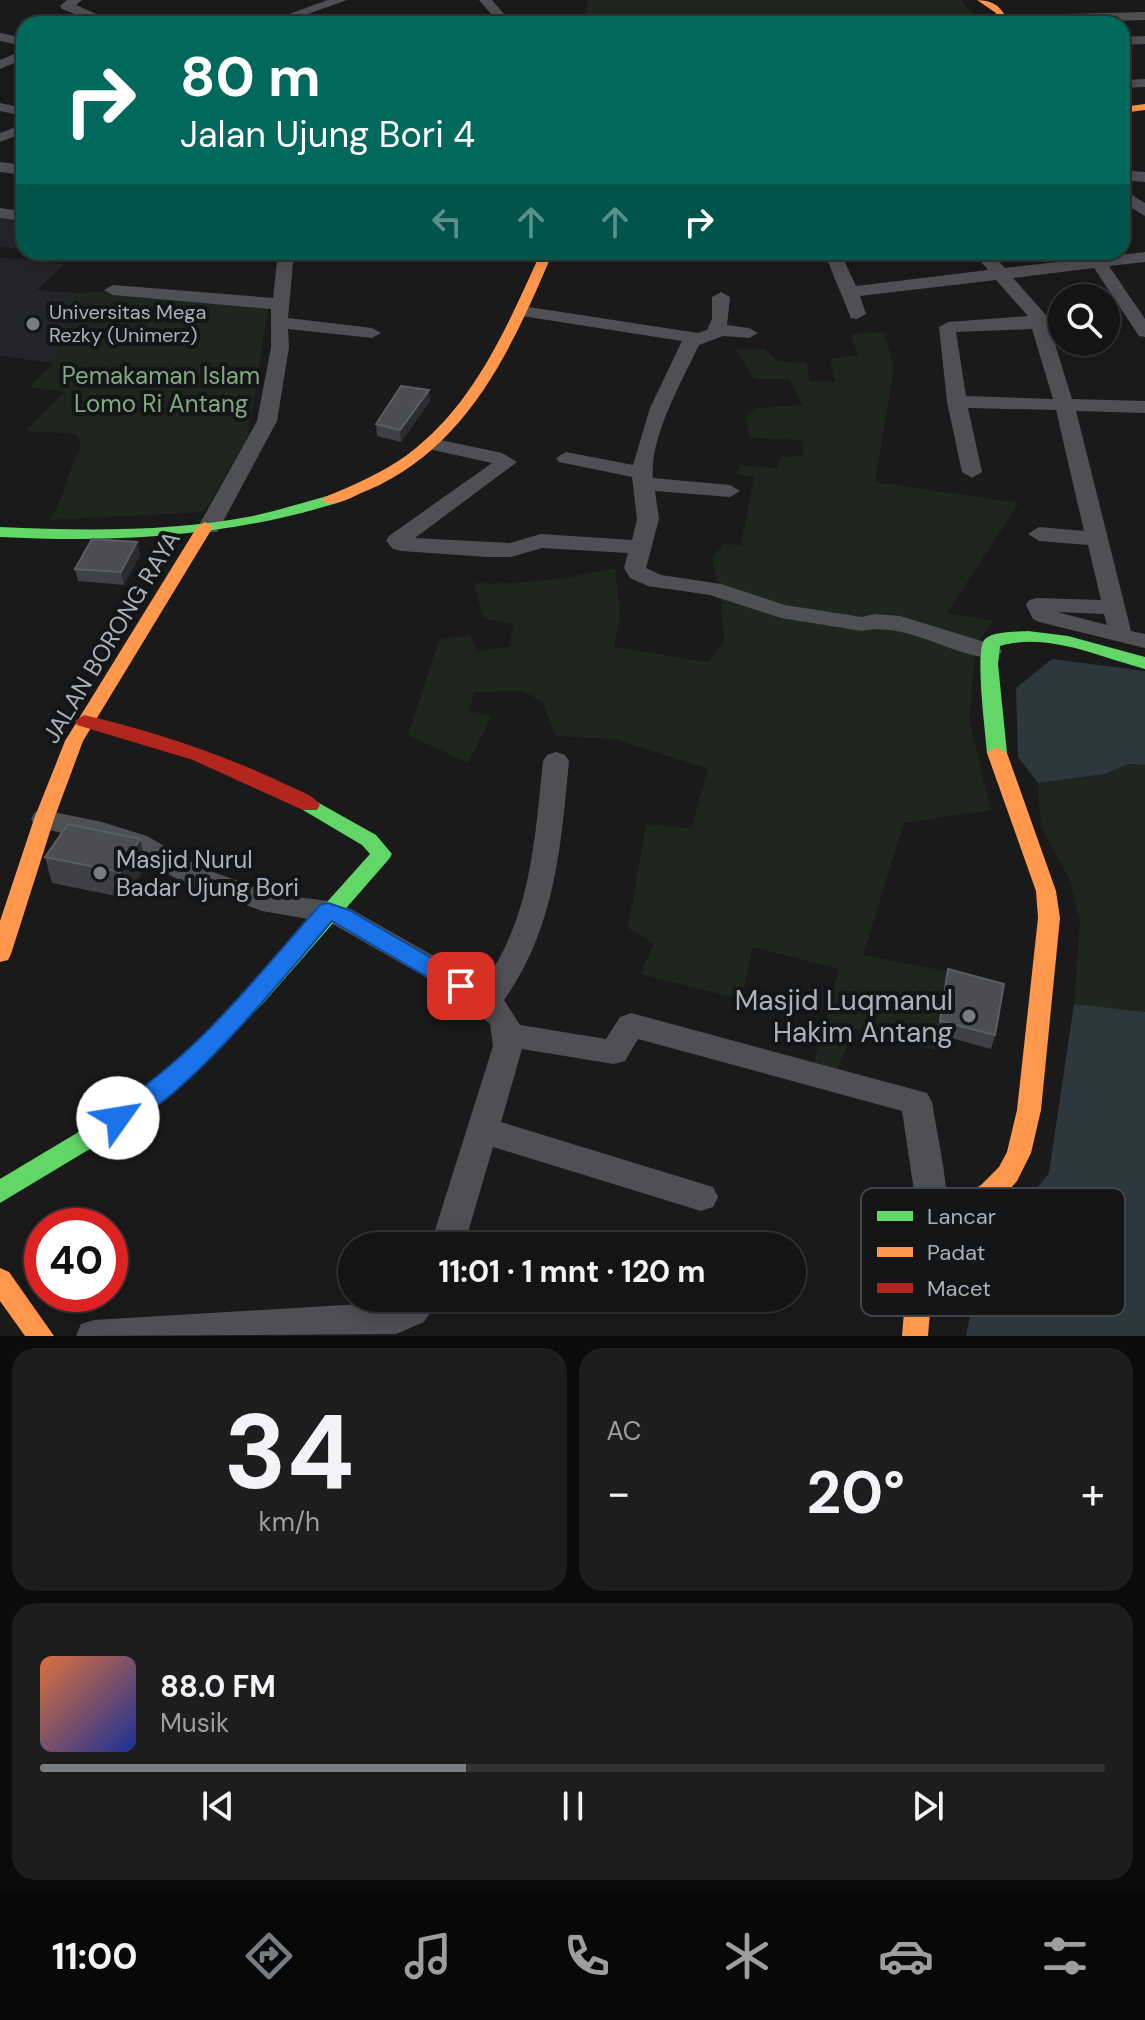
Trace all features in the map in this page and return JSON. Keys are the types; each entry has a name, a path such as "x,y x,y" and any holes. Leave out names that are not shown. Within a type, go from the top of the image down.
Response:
{"street":[{"path":"76,0 66,6 92,16"},
{"path":"292,16 341,0"},
{"path":"485,0 498,16"},
{"path":"984,2 1000,12 1001,16"},
{"path":"207,527 267,421 280,347 285,260"},
{"path":"0,532 30,534 207,527 285,513 345,497 378,481 431,444 466,408 522,311 544,260"},
{"path":"836,260 857,314"},
{"path":"989,260 1031,306 1040,323 1064,404 1121,636"},
{"path":"850,292 1003,275 1077,260"},
{"path":"1094,260 1145,332"},
{"path":"113,290 280,313 372,333"},
{"path":"691,341 711,337 718,330 721,297"},
{"path":"522,311 688,336 691,341"},
{"path":"972,472 957,402 948,327 1040,323"},
{"path":"718,330 749,333"},
{"path":"691,341 647,442 643,478 648,519 635,568 638,573 656,581 713,589 756,604 806,616 862,624 875,621 900,623 911,629 990,651"},
{"path":"957,402 1145,407"},
{"path":"431,444 505,459 507,462 397,541 401,544 463,550 511,550 541,541 642,547"},
{"path":"566,458 643,478 730,491"},
{"name":"JALAN BORONG RAYA","path":"0,954 65,760 84,721 207,527"},
{"path":"1039,534 1096,539"},
{"path":"1112,607 1037,605 1041,614 1047,617 1145,641"},
{"path":"995,1188 1008,1174 1019,1153 1027,1121 1049,918 1046,891 995,748 991,643 1022,636 1145,663"},
{"path":"0,1192 143,1102 178,1075 241,1012 382,854 380,849 281,788 230,764 172,744 84,721"},
{"path":"486,1003 506,979 527,939 544,871 556,761"},
{"path":"44,819 93,829 137,843 192,875 272,904 328,911 341,916 500,1014 508,1035 508,1046 451,1232"},
{"path":"508,1035 614,1052 631,1025 916,1102 930,1188"},
{"path":"482,1130 701,1197"},
{"path":"0,1280 41,1336"},
{"path":"94,1336 311,1329 396,1318 410,1312"},
{"path":"915,1336 917,1316"}],"shaded area":[{"name":"Universitas Mega Rezky (Unimerz)","path":"0,211 16,213 16,249 0,247"},
{"name":"Universitas Mega Rezky (Unimerz)","path":"0,257 65,264 36,290 77,293 54,363 0,356"},
{"path":"1052,659 1145,671 1145,765 1128,764 1105,774 1038,783 1018,757 1016,688"},
{"path":"1074,1004 1145,1012 1145,1336 966,1336 970,1316 1125,1316 1125,1188 1037,1188 1049,1173"}],"green space":[{"path":"587,0 961,0 974,16 586,16"},
{"name":"Pemakaman Islam Lomo Ri Antang","path":"104,292 136,297 269,303 248,436 204,512 50,520 81,447 77,434 26,431 65,392 30,387 54,363 77,293"},
{"path":"884,332 894,367 875,482 1019,503 947,613 993,621 976,645 969,719 991,810 904,823 863,955 961,974 938,1051 855,1029 832,1082 812,1071 839,969 753,947 741,999 640,974 654,944 628,928 646,824 691,828 708,769 615,739 556,736 542,702 523,691 474,692 469,711 492,716 468,763 408,735 439,640 470,635 477,652 510,646 513,624 483,618 474,583 545,580 615,568 620,615 614,647 709,662 724,641 720,594 712,558 724,544 741,545 754,477 737,474 740,465 777,468 781,457 804,456 801,440 750,438 745,417 755,408 802,405 790,379 754,379 736,350 765,349 777,361 807,363 809,381 835,382 830,359 858,355 851,334"},
{"path":"1128,764 1145,765 1145,1012 1074,1004 1080,922 1069,878 1041,827 1038,783 1105,774"}],"building":[{"path":"401,386 429,390 400,430 376,424"},
{"path":"92,539 137,542 121,572 75,569"},
{"path":"68,824 140,839 120,872 45,857"},
{"name":"Masjid Luqmanul Hakim Antang","path":"948,969 1004,984 995,1035 940,1021"}],"traffic: fast":[{"path":"0,532 82,535 168,532 252,521 331,500"},
{"path":"997,753 989,664 991,643 1028,636 1048,638 1145,663"},
{"path":"0,1192 115,1122 179,1074 258,994 382,854 369,840 310,805"}],"traffic: slow":[{"path":"982,0 1000,12 1001,16"},
{"path":"1130,109 1145,107"},
{"path":"331,500 376,481 412,459 443,432 469,403 491,370 543,260"},
{"path":"0,954 44,819 74,741 205,527"},
{"path":"995,1188 1008,1174 1019,1153 1029,1110 1049,918 1046,891 997,753"},
{"path":"0,1280 41,1336"},
{"path":"915,1336 917,1316"}],"traffic: jam":[{"path":"84,721 200,755 310,805"}],"place":[{"name":"Universitas Mega Rezky (Unimerz)","path":"33,324"},
{"name":"Masjid Nurul Badar Ujung Bori","path":"100,873"},
{"name":"Masjid Luqmanul Hakim Antang","path":"969,1016"}],"route":[{"path":"118,1118 160,1090 206,1050 328,911 461,986"}]}
